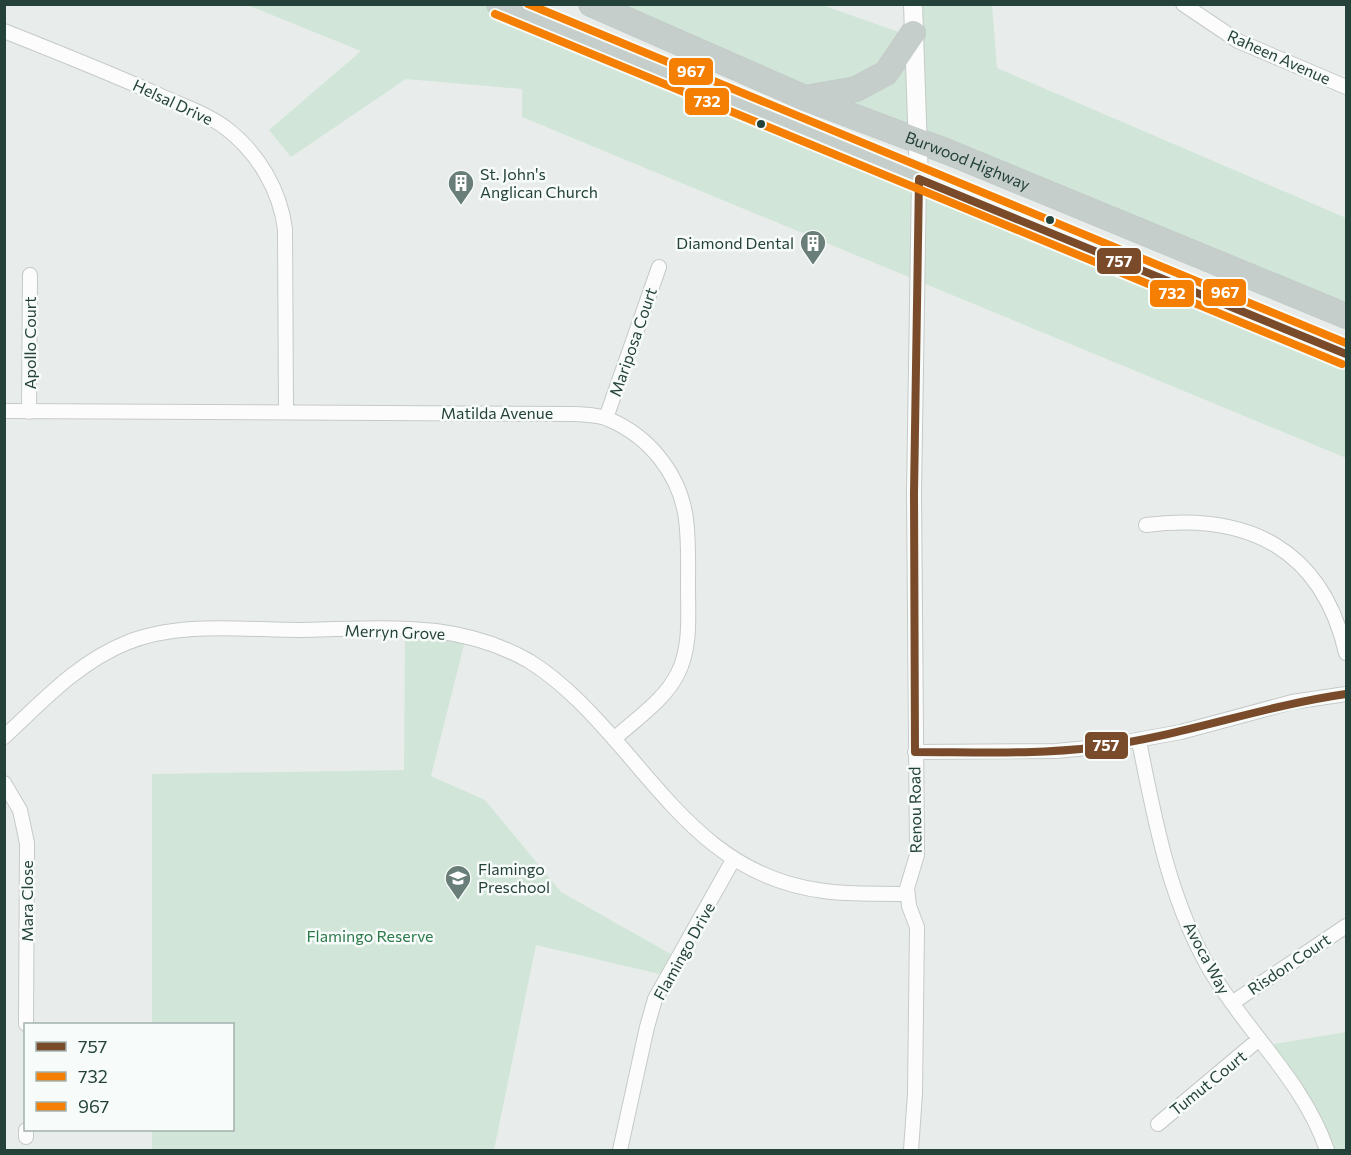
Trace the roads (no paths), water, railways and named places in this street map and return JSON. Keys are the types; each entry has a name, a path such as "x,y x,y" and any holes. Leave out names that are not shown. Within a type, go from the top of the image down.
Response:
{"highway":[{"name":"Burwood Highway","path":"499,4 1347,354"},
{"name":"Burwood Highway","path":"591,4 805,98 917,141 1347,316"},
{"path":"805,98 856,89 886,73 913,33"}],"street":[{"path":"913,4 919,179"},
{"name":"Raheen Avenue","path":"1183,4 1238,41 1347,87"},
{"name":"Helsal Drive","path":"4,31 106,71 215,120 238,138 259,163 280,203 285,229 286,412"},
{"name":"Renou Road","path":"907,894 917,855 914,458 919,179"},
{"name":"Mariposa Court","path":"606,418 659,267"},
{"name":"Apollo Court","path":"29,412 30,275"},
{"name":"Matilda Avenue","path":"4,411 576,414 606,418 634,433 648,445 673,477 682,500 688,540 688,627 683,662 669,688 614,739"},
{"path":"1146,525 1179,521 1226,525 1271,543 1292,556 1318,583 1327,598 1339,624 1347,653"},
{"name":"Merryn Grove","path":"4,737 71,675 113,648 149,636 190,630 393,629 456,634 481,641 529,662 570,692 691,827 733,860 773,878 810,889 907,894"},
{"path":"915,752 1056,751 1139,741 1292,702 1347,694"},
{"name":"Avoca Way","path":"1139,741 1169,876 1204,958 1258,1040 1301,1095 1327,1150"},
{"name":"Mara Close","path":"4,783 20,810 27,843 26,1023"},
{"name":"Flamingo Drive","path":"620,1150 645,1034 655,999 733,860"},
{"path":"907,894 917,927 915,1094 911,1150"},
{"name":"Risdon Court","path":"1232,1003 1347,926"},
{"name":"Tumut Court","path":"1158,1124 1258,1040"}],"place":[{"name":"St. John's Anglican Church","path":"461,206"},
{"name":"Diamond Dental","path":"813,266"},
{"name":"Flamingo Preschool","path":"458,901"}],"park label":[{"name":"Flamingo Reserve","path":"370,936"}]}
